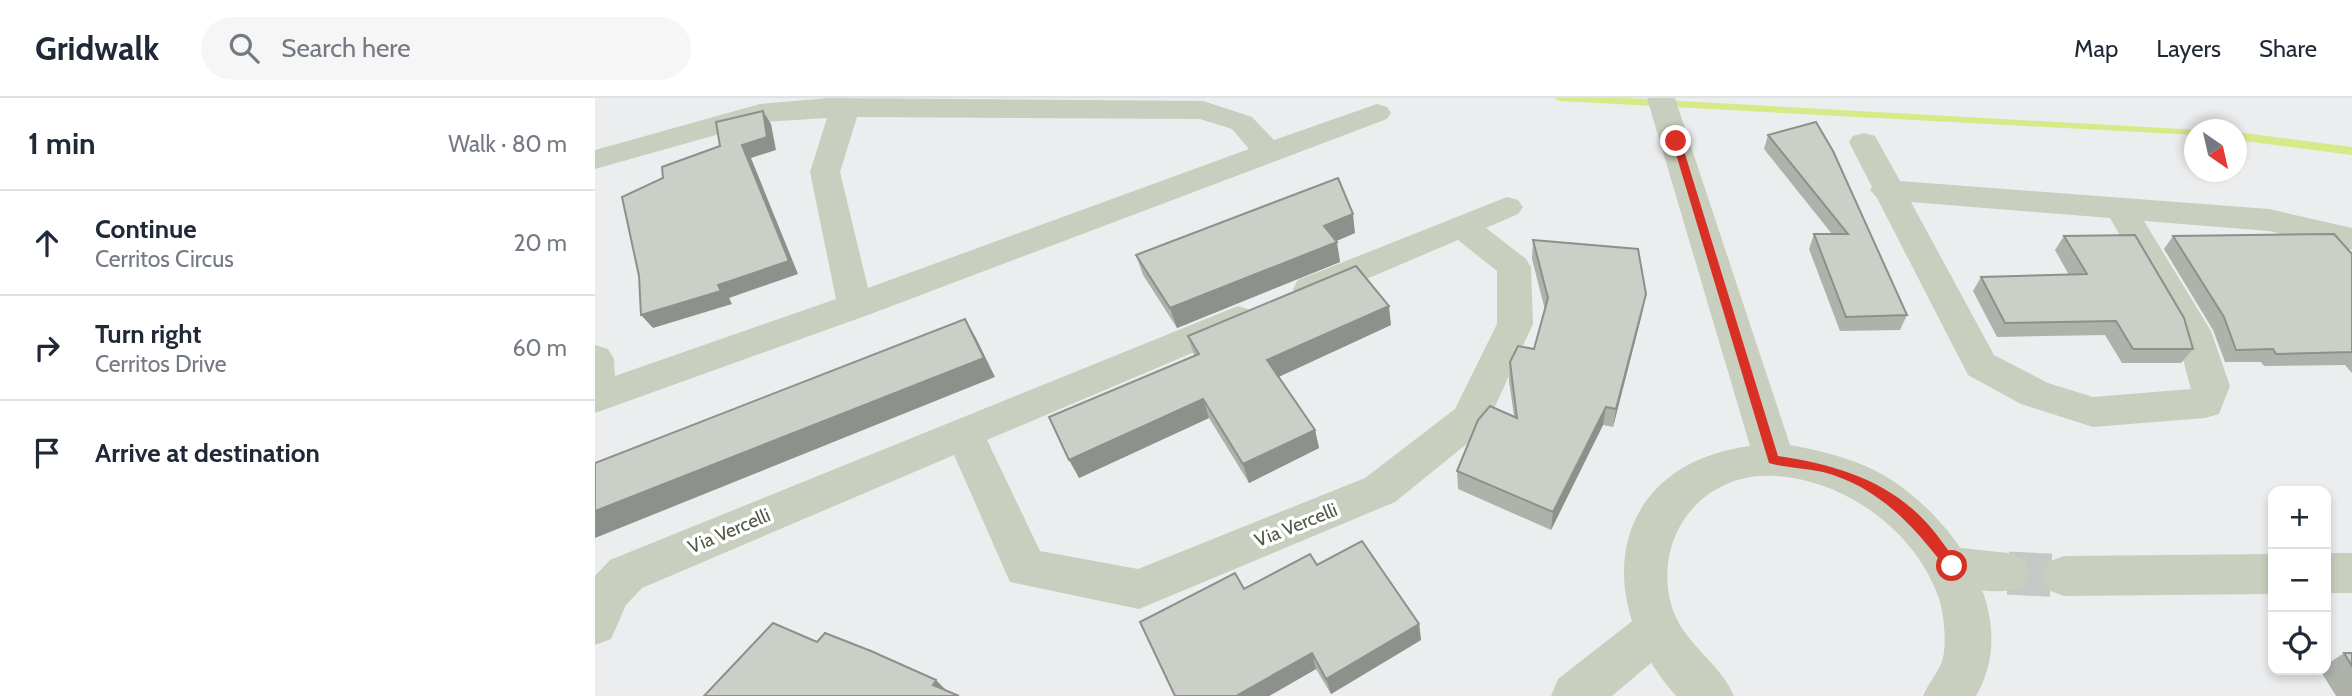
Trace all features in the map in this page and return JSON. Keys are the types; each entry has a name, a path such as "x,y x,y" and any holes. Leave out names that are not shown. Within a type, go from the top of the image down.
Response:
{"street":[{"path":"1661,98 1774,460"},
{"path":"595,160 760,113 844,103 1203,110 1242,123 1269,153"},
{"path":"844,103 825,172 855,306"},
{"path":"595,359 597,397 855,306 1377,113"},
{"path":"1864,142 1886,190 1981,365 2035,394 2093,412 2205,403 2211,386 2193,331 2120,208"},
{"path":"1886,190 2269,220 2352,239"},
{"name":"Via Vercelli","path":"595,624 609,592 626,573 1507,207"},
{"name":"Via Vercelli","path":"964,433 1026,568 1139,589 1380,490 1470,419 1515,324 1514,267 1462,226"},
{"path":"1710,696 1685,674 1656,630 1643,585 1647,543 1664,508 1693,481 1730,465 1774,460 1825,468 1876,489 1919,523 1952,566 1969,616 1966,666 1947,696"},
{"path":"1952,566 2008,573"},
{"path":"2331,573 2352,573"},
{"path":"2064,576 2268,574"},
{"path":"1575,696 1656,630"}],"building":[{"path":"763,111 767,137 742,145 789,261 718,285 721,291 641,315 639,276 622,197 663,178 662,167 720,146 716,122"},
{"path":"1816,122 1833,151 1907,315 1846,317 1814,234 1848,234 1768,135"},
{"path":"1338,178 1353,214 1324,226 1337,242 1170,308 1136,255"},
{"path":"2334,234 2352,254 2352,352 2276,354 2273,349 2236,350 2224,317 2173,236"},
{"path":"2135,235 2184,318 2193,349 2133,349 2116,321 2005,323 1981,277 2087,274 2064,236"},
{"path":"1533,240 1638,249 1646,294 1616,409 1606,407 1553,512 1457,471 1478,420 1490,406 1517,418 1510,362 1518,346 1534,349 1548,298"},
{"path":"1356,266 1389,306 1267,360 1315,430 1243,464 1203,399 1069,460 1049,417 1199,354 1188,336"},
{"path":"965,319 984,358 595,511 595,463"},
{"path":"1362,541 1419,624 1326,679 1312,653 1236,696 1175,696 1140,622 1235,573 1244,589 1310,554 1317,565"},
{"path":"773,623 817,642 825,633 871,651 936,680 933,685 959,696 704,696"},
{"path":"2344,653 2352,653 2352,666"}],"waterway":[{"path":"1560,98 2184,130"},
{"path":"2247,137 2352,151"}],"tunnel":[{"path":"2008,573 2064,576"}],"route":[{"path":"1676,141 1774,460 1825,468 1876,489 1919,523 1952,566"}]}
